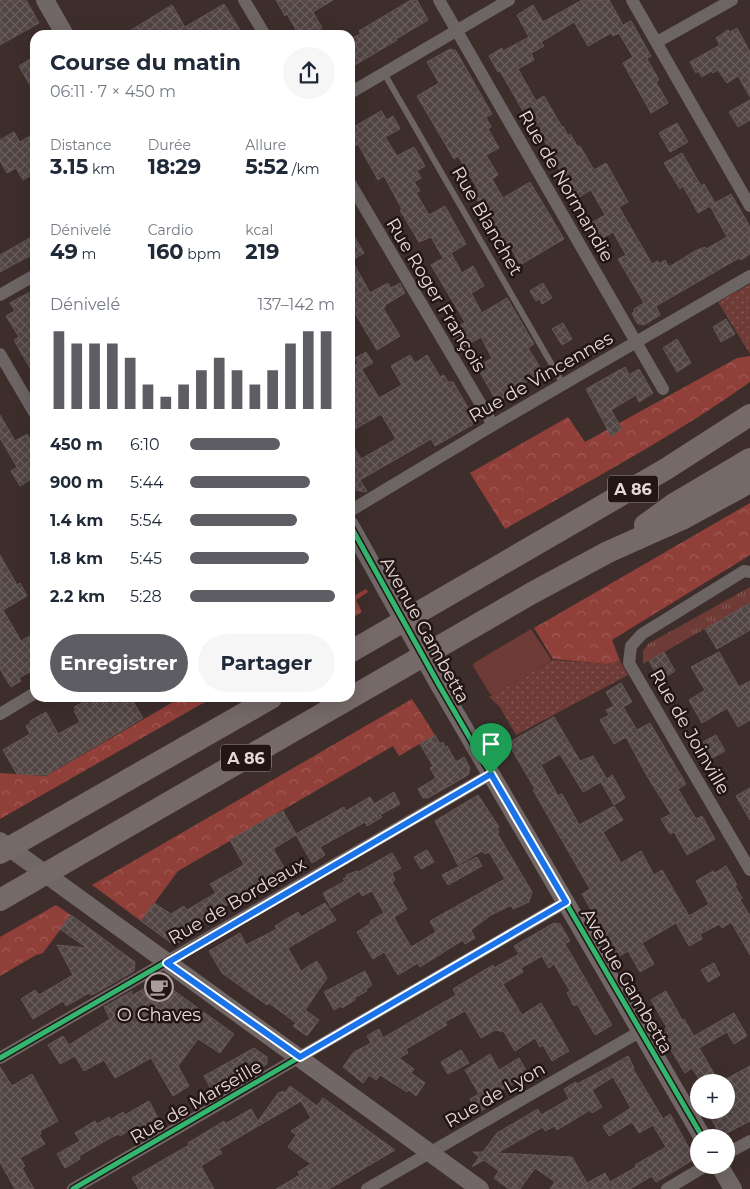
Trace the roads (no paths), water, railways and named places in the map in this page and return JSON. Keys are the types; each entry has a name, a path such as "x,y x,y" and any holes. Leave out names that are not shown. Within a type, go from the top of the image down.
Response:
{"highway":[{"name":"A 86","path":"355,649 657,475 750,416"},
{"name":"A 86","path":"355,695 532,593 608,552 674,504 750,459"},
{"path":"608,552 682,519 750,482"},
{"name":"A 86","path":"0,853 264,702"},
{"name":"A 86","path":"0,900 343,702"}],"street":[{"path":"45,0 62,30"},
{"path":"244,0 262,30"},
{"name":"Rue de Normandie","path":"439,0 663,389"},
{"path":"355,90 509,0"},
{"path":"632,0 750,206"},
{"path":"656,42 732,0"},
{"name":"Rue Roger François","path":"355,191 493,425"},
{"name":"Rue de Vincennes","path":"355,507 750,276"},
{"path":"0,295 30,278"},
{"path":"0,354 30,405"},
{"name":"Avenue Gambetta","path":"355,534 491,774 698,1129"},
{"name":"Rue de Joinville","path":"750,572 744,571 642,634 631,646 629,663 750,870"},
{"path":"0,714 30,696"},
{"name":"Rue de Bordeaux","path":"0,1058 491,774"},
{"path":"0,841 480,1189"},
{"name":"Rue de Marseille","path":"73,1189 566,902"},
{"name":"Rue de Lyon","path":"367,1189 641,1031"},
{"path":"735,1149 750,1140"},
{"path":"667,1189 693,1174"},
{"path":"724,1174 733,1189"}],"lane":[{"name":"Rue Blanchet","path":"384,73 563,384"}],"place":[{"name":"O Chaves","path":"159,987"}]}
